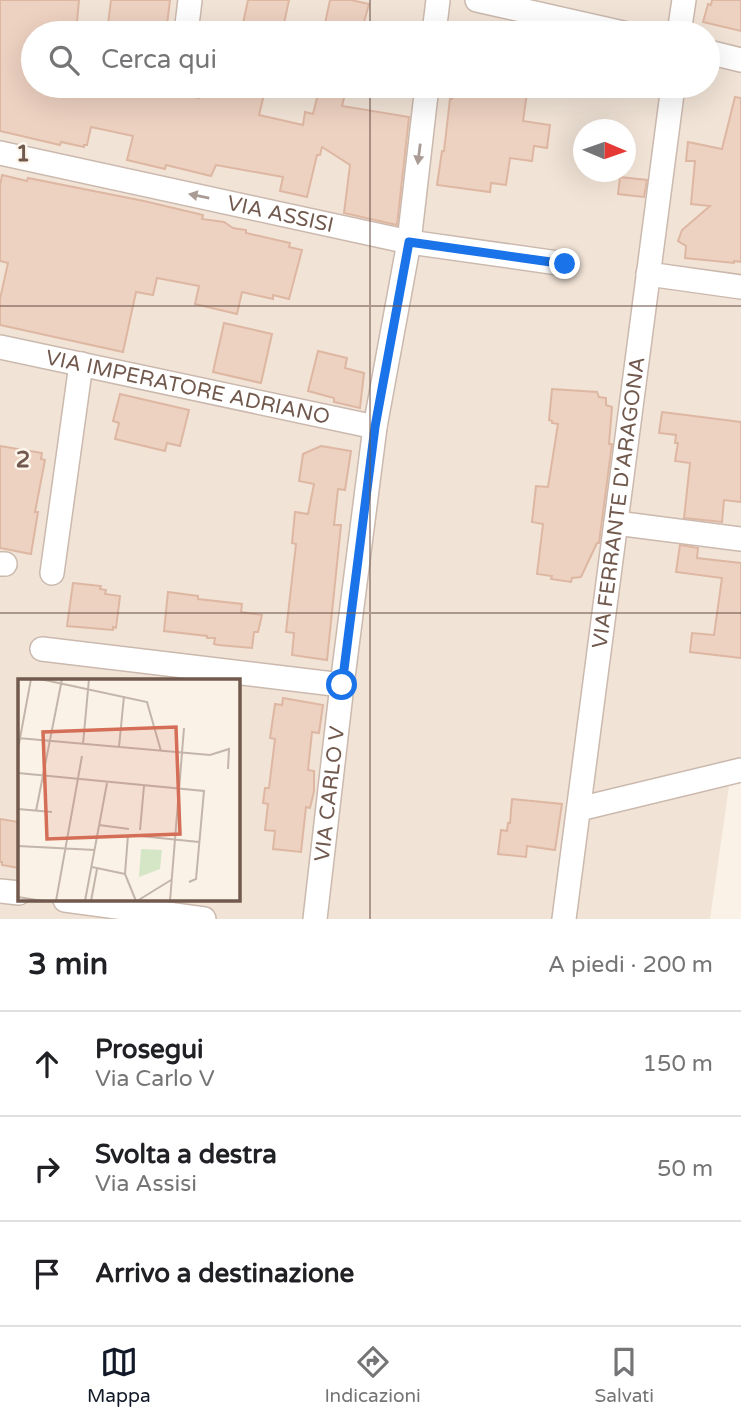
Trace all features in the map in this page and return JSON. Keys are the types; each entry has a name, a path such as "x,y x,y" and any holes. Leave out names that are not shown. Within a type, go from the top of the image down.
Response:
{"street":[{"path":"187,21 190,0"},
{"path":"435,21 438,0"},
{"path":"477,0 571,21"},
{"path":"681,21 684,0"},
{"path":"720,55 741,60"},
{"name":"VIA CARLO V","path":"315,919 375,427 409,242 426,98"},
{"name":"VIA FERRANTE D'ARAGONA","path":"564,919 671,98"},
{"name":"VIA ASSISI","path":"0,153 409,242 565,264"},
{"path":"648,274 741,287"},
{"name":"VIA IMPERATORE ADRIANO","path":"0,346 375,427"},
{"path":"52,573 81,364"},
{"path":"616,523 741,539"},
{"path":"42,649 342,685"},
{"path":"579,809 741,770"},
{"path":"0,891 18,893"},
{"path":"80,902 204,919"}],"shaded area":[{"path":"0,0 741,0 741,762 732,765 710,919 0,919"}],"building":[{"path":"0,0 79,0 77,21 21,21 21,98 263,98 259,115 303,125 305,112 313,114 317,98 344,98 342,106 409,117 397,225 344,213 350,165 322,147 320,155 317,155 307,197 280,191 283,177 216,165 211,176 166,165 165,169 127,160 133,136 91,127 87,145 84,147 61,142 60,145 0,131"},
{"path":"111,0 170,0 167,21 108,21"},
{"path":"248,0 289,0 285,21 244,21"},
{"path":"330,0 351,0 369,4 364,21 326,21"},
{"path":"712,0 741,0 741,31 720,26 720,21 703,21 708,4 711,5"},
{"path":"735,97 741,98 741,262 685,258 686,246 678,241 682,230 710,206 691,204 695,161 686,161 688,142 722,149"},
{"path":"526,98 523,121 550,125 547,148 534,146 532,161 510,158 506,185 491,183 490,192 437,185 452,99"},
{"path":"2,175 144,201 203,215 202,219 224,222 233,228 246,230 246,233 290,243 289,247 302,250 289,299 273,295 273,299 242,292 237,314 195,304 199,286 157,278 153,295 136,292 123,352 0,325 0,299 8,263 0,261"},
{"path":"647,180 644,197 618,194 619,182"},
{"path":"224,323 272,334 261,383 213,372"},
{"path":"318,351 347,358 345,368 364,373 360,408 334,402 334,398 308,391"},
{"path":"552,389 597,392 599,397 606,398 606,405 612,407 609,444 612,444 599,543 581,577 572,578 571,582 537,574 543,524 532,522 536,486 548,487 558,424 549,420"},
{"path":"120,394 189,410 180,446 167,443 165,451 115,439 119,423 113,421"},
{"path":"662,412 741,422 741,502 724,500 722,522 684,518 690,463 675,461 678,443 675,443 676,435 659,433"},
{"path":"0,446 42,453 41,459 45,460 35,512 38,512 31,554 0,548"},
{"path":"321,446 351,451 345,490 338,489 334,525 341,525 327,660 292,655 294,633 286,632 296,544 292,543 295,512 308,514 314,484 299,481 303,454"},
{"path":"680,545 698,548 697,558 741,563 741,658 690,652 692,633 714,635 722,578 676,572"},
{"path":"73,583 101,586 100,589 106,590 105,594 120,596 116,628 113,627 113,630 67,626"},
{"path":"168,592 198,596 198,599 242,604 241,612 262,615 258,632 254,632 252,648 218,645 214,644 215,638 164,631"},
{"path":"283,698 323,705 319,733 312,732 308,770 314,771 314,791 310,808 306,807 301,852 273,849 275,831 265,830 268,804 263,803 265,788 269,788 275,739 270,738 275,704 282,705"},
{"path":"512,799 562,804 555,850 527,846 526,857 498,854 501,830 507,831 510,823"},
{"path":"0,819 18,822 18,868 2,865"}],"route":[{"path":"342,685 375,427 409,242 565,264"}]}
